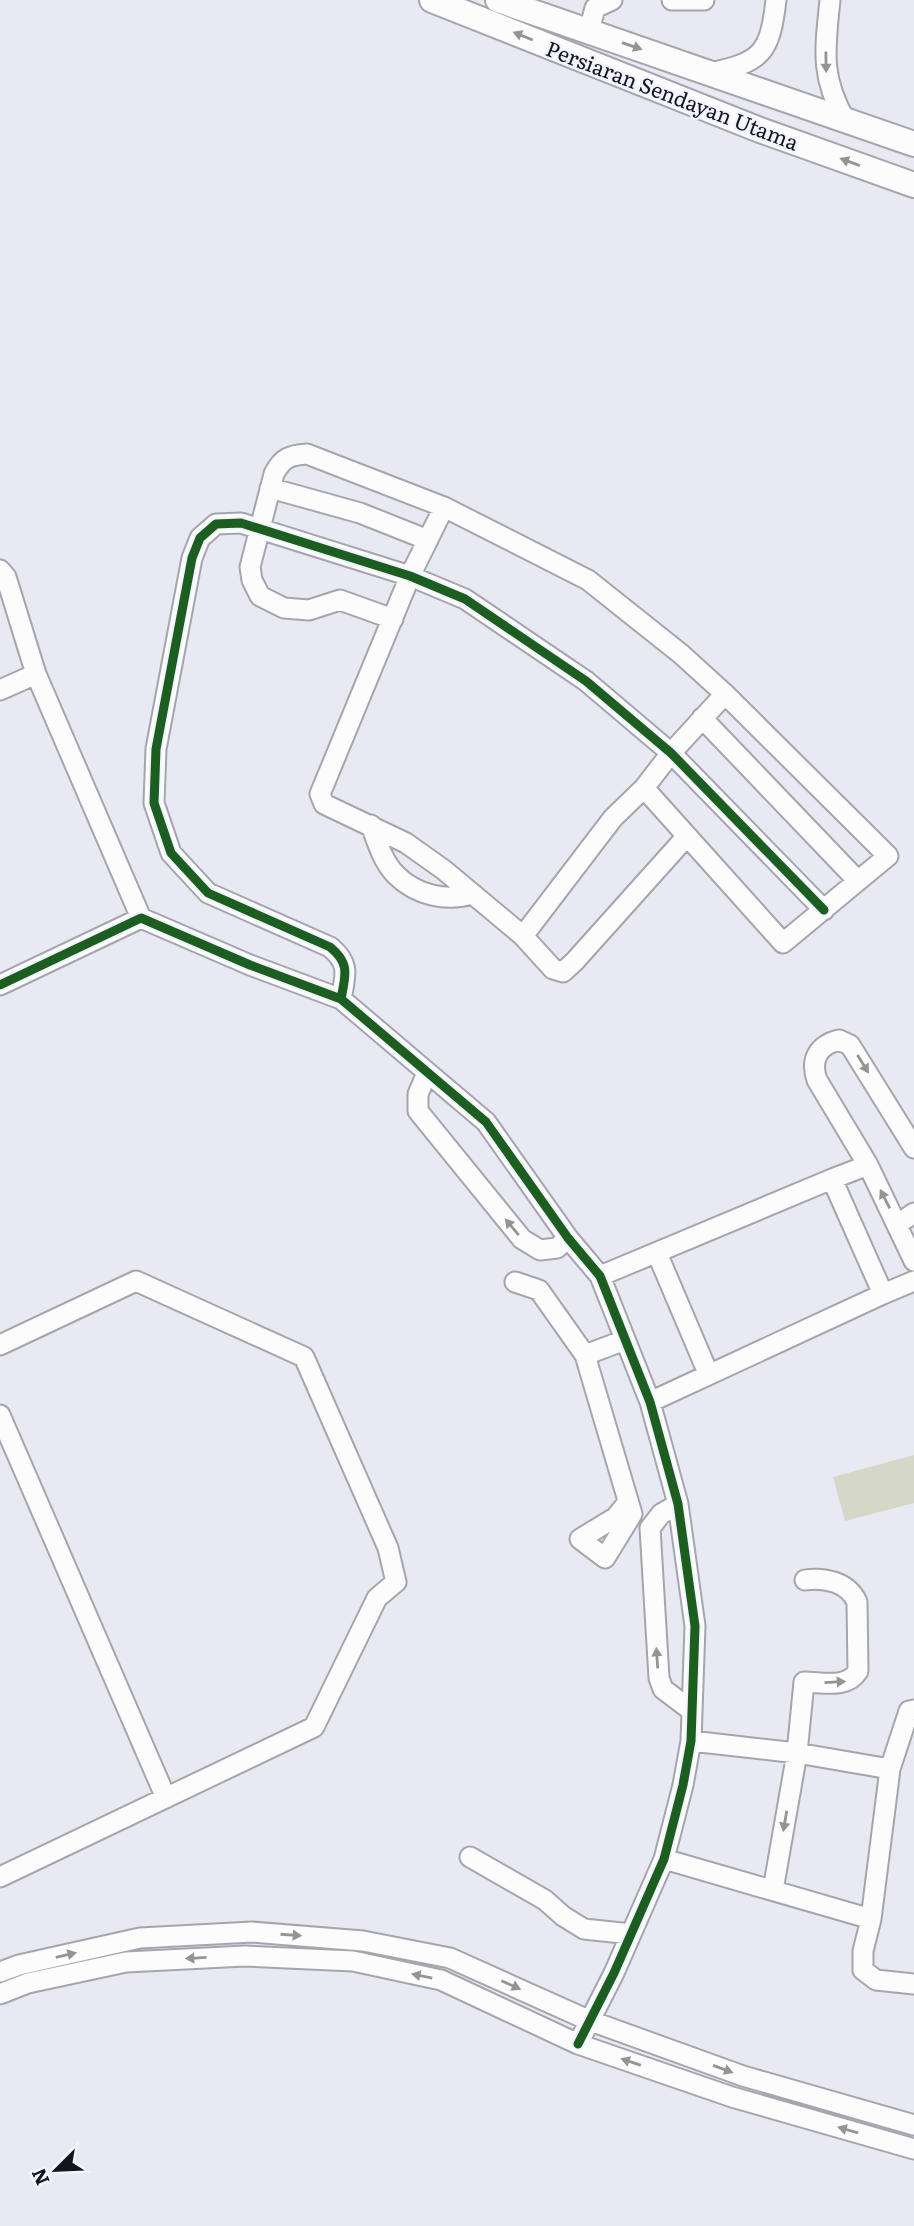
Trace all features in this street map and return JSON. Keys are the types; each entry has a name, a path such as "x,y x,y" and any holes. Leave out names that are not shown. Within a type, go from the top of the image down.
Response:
{"main road":[{"name":"Persiaran Sendayan Utama","path":"432,0 760,130 914,185"},
{"name":"Persiaran Sendayan Utama","path":"498,0 914,144"}],"street":[{"path":"589,31 595,8 612,0"},
{"path":"673,0 704,0"},
{"path":"710,73 740,67 757,57 766,45 773,24 776,0"},
{"path":"830,0 827,78 833,98 845,120"},
{"path":"393,619 340,600 309,610 284,608 260,596 251,580 250,567 270,488 280,461 292,455 307,454 444,507 589,580 681,654 888,856 783,943 644,788"},
{"path":"270,488 360,513 428,540"},
{"path":"444,507 410,576 320,794 324,804 406,842 523,936 553,969 563,972 687,836"},
{"path":"341,999 346,969 340,956 330,947 208,893 171,853 154,803 156,748 192,558 200,538 215,524 241,523 259,528 410,576 466,599 586,681 671,753 824,910"},
{"path":"0,570 6,577 36,674 141,918 250,965 341,999 486,1122 568,1238 600,1276 650,1402 678,1504 695,1626 691,1741 664,1859 614,1973 578,2044"},
{"path":"0,690 36,674"},
{"path":"523,936 613,818 644,788 671,753 724,694"},
{"path":"702,718 858,881"},
{"path":"371,825 382,855 396,875 424,893 449,898 473,894"},
{"path":"0,985 141,918"},
{"path":"914,1148 850,1045 839,1040 831,1042 816,1056 812,1068 868,1165 906,1218 914,1261"},
{"path":"427,1073 418,1094 418,1111 522,1239 540,1250 557,1248 568,1238"},
{"path":"600,1276 868,1165"},
{"path":"832,1179 883,1294"},
{"path":"657,1253 708,1373"},
{"path":"0,1345 136,1281 304,1357 388,1548 396,1582 377,1598 314,1727 0,1877"},
{"path":"650,1402 708,1373 914,1281"},
{"path":"516,1282 539,1290 585,1355 632,1514 605,1558 580,1539 616,1517 628,1502"},
{"path":"585,1355 625,1340"},
{"path":"0,1415 166,1798"},
{"path":"678,1504 661,1514 650,1528 659,1678 663,1689 692,1711"},
{"path":"773,1890 797,1754 804,1682 843,1683 853,1679 858,1671 857,1602 852,1592 844,1586 819,1578 805,1580"},
{"path":"914,1710 909,1712 890,1769 871,1919 863,1951 863,1970 877,1980 914,1984"},
{"path":"691,1741 890,1769"},
{"path":"470,1857 545,1900 584,1929 631,1934"},
{"path":"664,1859 871,1919"},
{"path":"0,1972 19,1965 140,1938 253,1932 363,1941 450,1958 589,2020 743,2076 914,2125"},
{"path":"0,1994 28,1983 126,1962 245,1956 353,1961 441,1980 578,2044 732,2097 914,2149"}],"shaded area":[{"path":"914,1455 914,1503 845,1521 833,1477"}],"cycle path":[{"path":"341,999 345,971 337,953 330,947 208,893 171,853 154,803 156,749 192,558 200,538 216,524 241,523 410,576 465,599 586,681 671,753 824,910"},
{"path":"0,985 141,918 250,965 341,999 486,1122 568,1238 600,1276 650,1402 678,1504 695,1626 691,1741 664,1859 614,1973 578,2044"}]}
